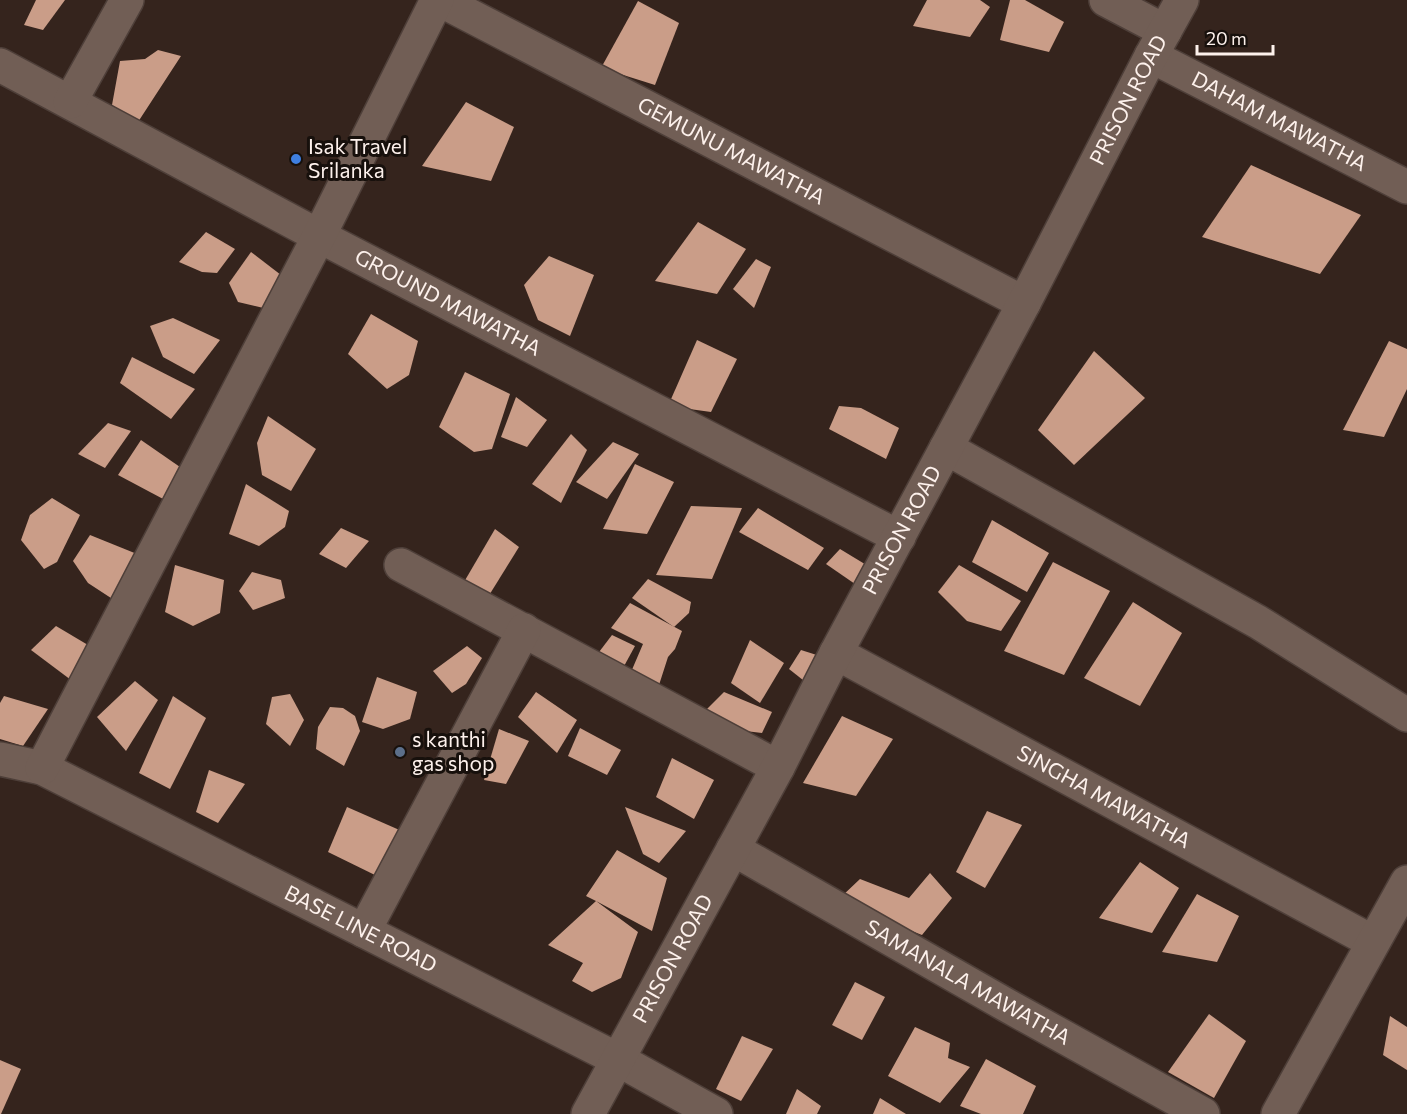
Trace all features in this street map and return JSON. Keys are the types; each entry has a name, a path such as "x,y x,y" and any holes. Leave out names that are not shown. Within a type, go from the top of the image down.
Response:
{"street":[{"path":"70,102 127,0"},
{"path":"42,768 319,236 438,0"},
{"name":"GEMUNU MAWATHA","path":"438,0 1024,303"},
{"name":"DAHAM MAWATHA","path":"1106,0 1158,43 1407,187"},
{"name":"PRISON ROAD","path":"586,1113 778,767 1182,0"},
{"name":"GROUND MAWATHA","path":"0,65 319,236 899,537"},
{"path":"945,448 1258,622 1407,716"},
{"path":"401,565 778,767"},
{"path":"364,931 524,630"},
{"name":"SINGHA MAWATHA","path":"836,654 1373,942"},
{"name":"BASE LINE ROAD","path":"0,759 42,768 617,1059 716,1114"},
{"name":"SAMANALA MAWATHA","path":"733,849 1203,1114"},
{"path":"1278,1114 1407,882"}],"building":[{"path":"36,0 65,0 43,30 24,25"},
{"path":"927,0 980,0 990,7 970,37 913,26"},
{"path":"1010,0 1025,0 1064,22 1049,52 1000,40"},
{"path":"638,1 679,23 655,85 601,68"},
{"path":"158,50 181,56 138,122 112,105 120,61 145,59"},
{"path":"466,102 514,127 491,181 422,166"},
{"path":"1251,165 1361,215 1320,274 1202,237"},
{"path":"698,222 746,249 717,294 655,281"},
{"path":"206,232 235,249 217,273 202,272 179,262"},
{"path":"251,252 281,275 272,310 238,302 229,283"},
{"path":"549,256 594,275 570,336 538,320 524,285"},
{"path":"756,259 771,267 754,308 733,289"},
{"path":"371,314 418,341 409,375 387,389 348,354"},
{"path":"173,318 220,340 194,374 163,357 150,326"},
{"path":"697,340 737,359 711,412 668,406"},
{"path":"1389,341 1407,349 1407,389 1384,437 1343,430"},
{"path":"1094,351 1145,398 1074,465 1038,430"},
{"path":"132,357 195,389 171,419 120,383"},
{"path":"465,372 510,394 492,449 474,452 439,427"},
{"path":"516,397 547,420 527,447 501,437"},
{"path":"839,406 861,408 899,428 886,459 829,429"},
{"path":"268,416 316,449 291,491 262,475 257,443"},
{"path":"108,423 131,431 105,468 78,454"},
{"path":"571,434 587,450 561,503 532,484"},
{"path":"141,440 180,467 165,500 118,475"},
{"path":"613,442 639,454 607,499 576,482"},
{"path":"635,464 674,482 647,534 603,529"},
{"path":"246,484 289,511 285,527 259,546 229,534"},
{"path":"52,498 80,515 57,562 44,569 21,540 30,515"},
{"path":"691,506 742,508 712,579 656,575"},
{"path":"758,508 824,548 808,570 739,532"},
{"path":"992,520 1049,553 1027,592 972,562"},
{"path":"341,528 369,541 346,568 319,554"},
{"path":"495,529 519,547 488,597 464,582"},
{"path":"90,535 137,554 114,600 88,583 73,561"},
{"path":"840,549 868,566 855,584 826,564"},
{"path":"1053,562 1110,591 1064,675 1004,651"},
{"path":"175,565 224,580 220,613 193,626 165,612"},
{"path":"959,565 1021,601 1001,631 967,621 938,592"},
{"path":"252,572 281,580 285,598 253,610 239,591"},
{"path":"648,579 691,602 689,613 674,627 632,598"},
{"path":"1133,602 1182,633 1140,706 1084,678"},
{"path":"630,603 682,631 675,649 668,657 659,685 631,672 643,644 611,628"},
{"path":"56,626 88,645 71,680 31,650"},
{"path":"612,635 635,646 623,668 596,656"},
{"path":"750,640 784,663 760,703 731,683"},
{"path":"467,646 482,658 466,684 452,693 433,671"},
{"path":"801,650 823,657 808,684 789,669"},
{"path":"377,677 417,692 410,719 383,729 362,722"},
{"path":"135,681 158,700 126,751 97,717"},
{"path":"536,692 577,720 557,753 518,717"},
{"path":"724,692 772,712 762,733 737,730 706,710"},
{"path":"290,694 304,720 290,746 266,724 272,697"},
{"path":"4,696 48,709 23,746 0,739 0,703"},
{"path":"173,696 206,718 170,789 139,773"},
{"path":"330,707 343,708 355,716 360,731 344,766 316,749 318,727"},
{"path":"842,716 893,739 856,796 803,783"},
{"path":"580,728 621,750 607,775 568,756"},
{"path":"499,729 529,741 506,784 484,780"},
{"path":"672,758 714,780 694,819 656,797"},
{"path":"209,770 245,784 218,823 196,812"},
{"path":"347,807 404,832 379,877 328,852"},
{"path":"625,807 686,831 659,863 643,854"},
{"path":"987,811 1022,825 985,888 956,872"},
{"path":"617,850 667,878 652,931 586,896"},
{"path":"1140,862 1179,888 1152,933 1099,918"},
{"path":"930,873 952,898 922,935 891,923 841,897 860,879 909,898"},
{"path":"1197,894 1239,916 1217,962 1162,952"},
{"path":"596,901 638,932 621,978 592,992 572,981 583,963 548,945"},
{"path":"855,982 885,997 862,1040 832,1025"},
{"path":"1209,1014 1246,1041 1214,1098 1168,1072"},
{"path":"1390,1016 1407,1027 1407,1070 1383,1055"},
{"path":"915,1027 950,1043 948,1058 970,1067 940,1103 888,1076"},
{"path":"742,1036 773,1049 741,1101 716,1089"},
{"path":"986,1059 1036,1086 1023,1114 981,1114 960,1106"},
{"path":"0,1060 21,1069 1,1114 0,1114"},
{"path":"797,1089 821,1106 817,1114 786,1114"},
{"path":"880,1098 906,1114 873,1114"}],"place":[{"name":"Isak Travel Srilanka","path":"296,159"},
{"name":"s kanthi gas shop","path":"400,752"}]}
